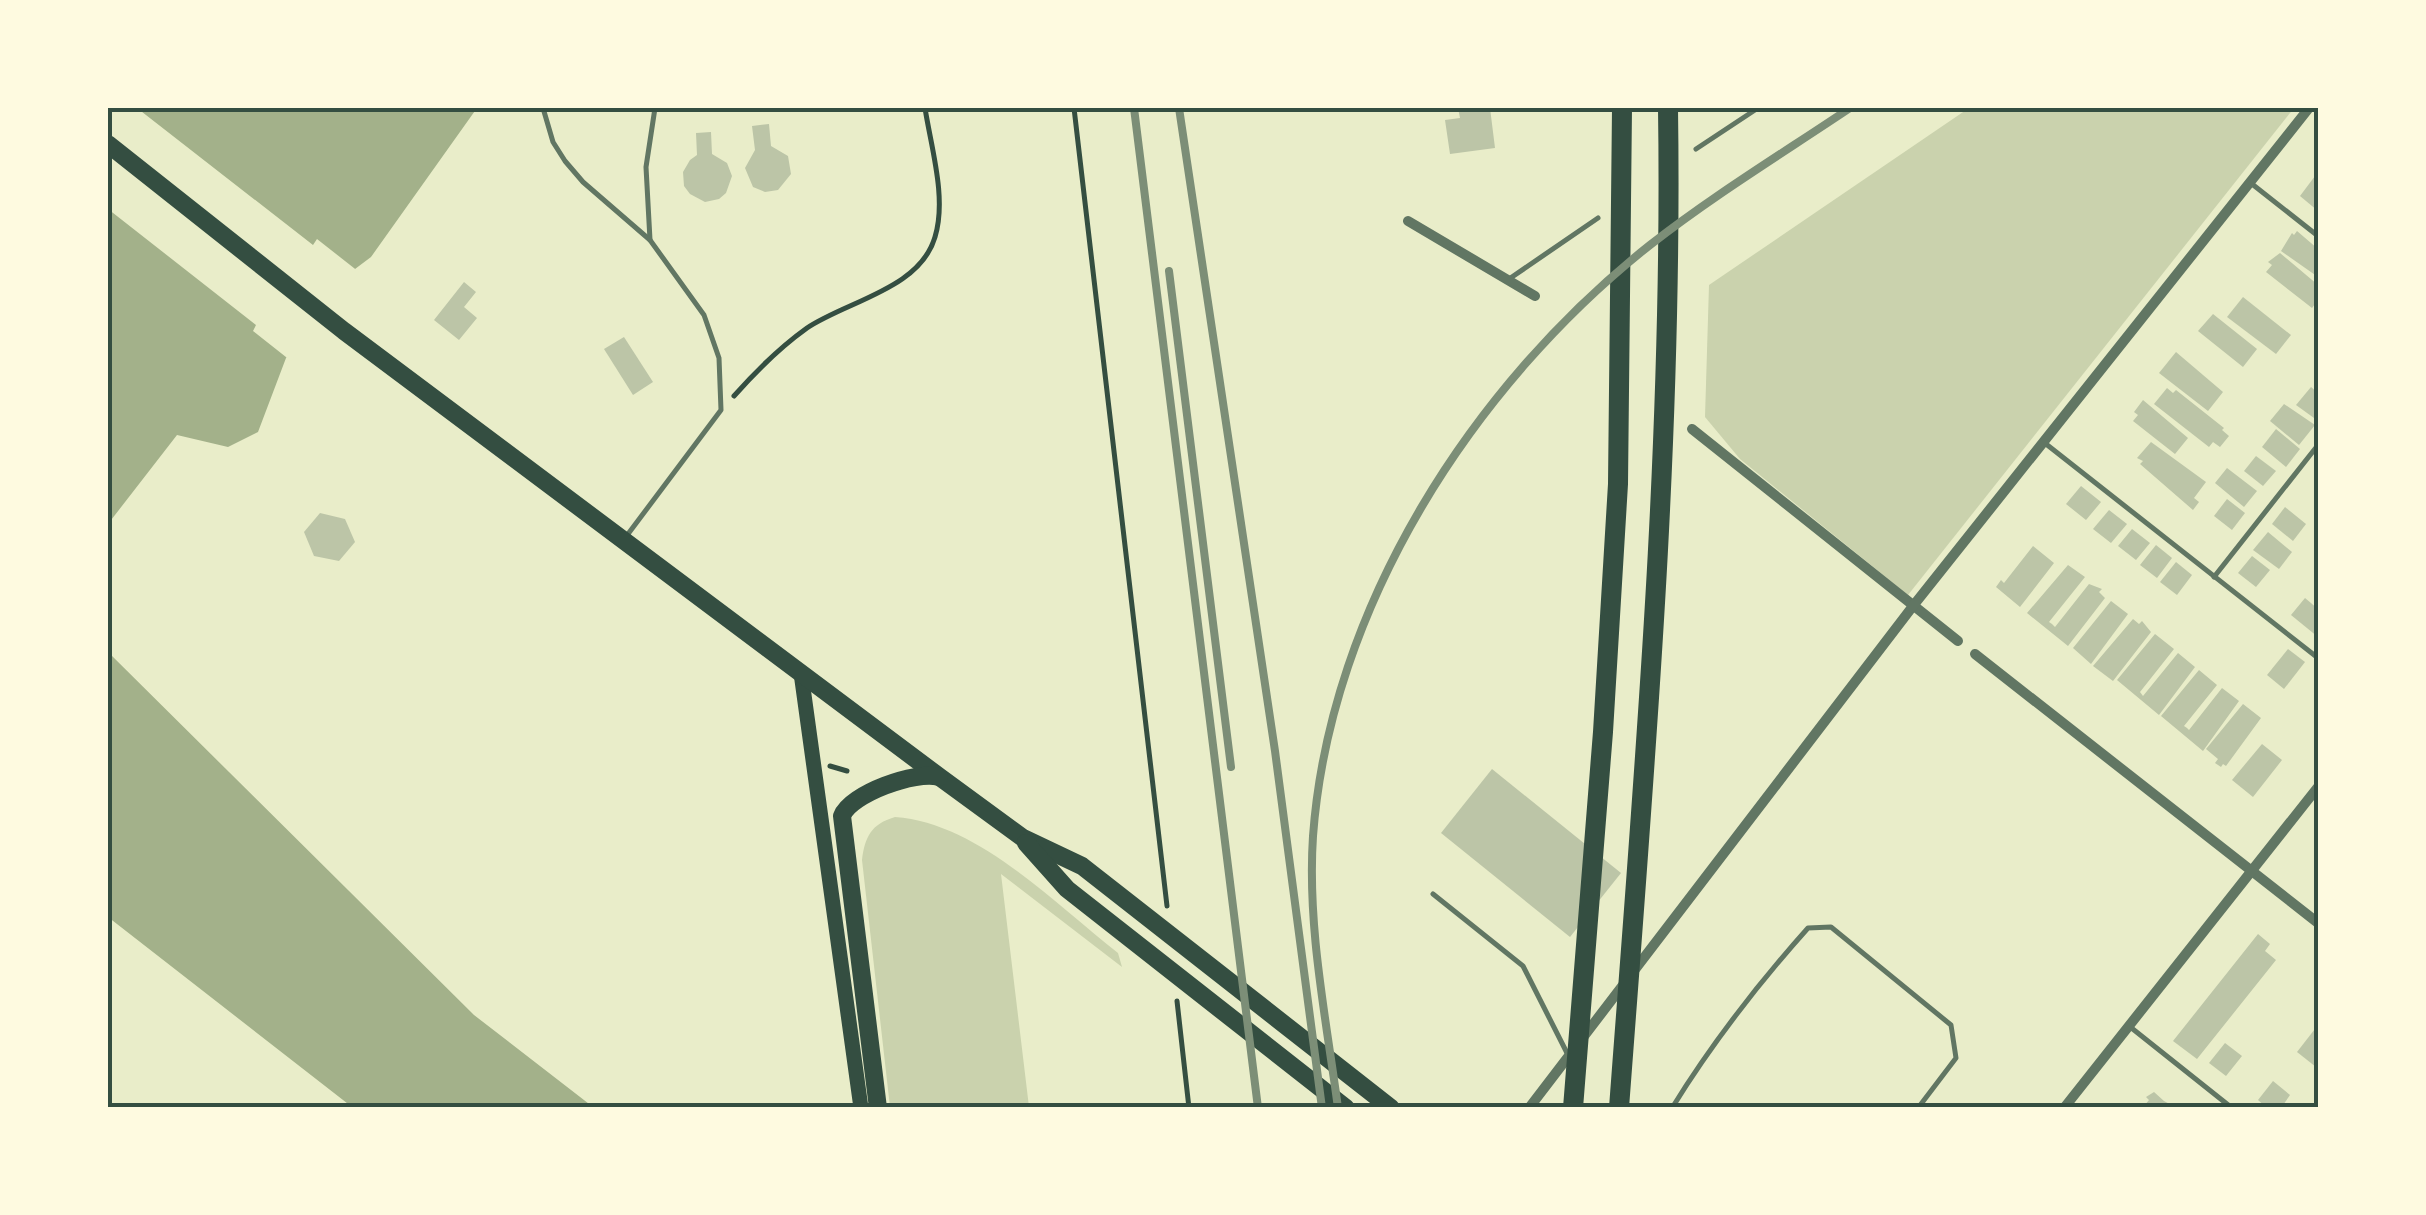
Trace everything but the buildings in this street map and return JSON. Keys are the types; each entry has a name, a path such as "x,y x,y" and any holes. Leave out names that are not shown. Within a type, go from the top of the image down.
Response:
{"highway":[{"path":"1573,1108 1618,484 1622,108"},
{"path":"1619,1108 1663,487 1668,108"}],"main road":[{"path":"108,144 344,330 941,778 1023,838 1082,866 1391,1108"},
{"path":"801,673 861,1108"},
{"path":"878,1108 842,816 849,803 890,783 928,775 941,778"},
{"path":"1023,838 1066,889 1346,1108"}],"street":[{"path":"1529,1108 1913,606 2309,108"},
{"path":"1408,221 1535,296"},
{"path":"1692,429 1958,641"},
{"path":"1975,654 2318,924"},
{"path":"2064,1108 2318,786"}],"lane":[{"path":"543,108 553,142 566,162 583,182 650,240 704,315 719,358 721,410 624,540"},
{"path":"650,240 646,167 655,108"},
{"path":"1696,150 1758,108"},
{"path":"2250,182 2318,236"},
{"path":"1507,280 1598,218"},
{"path":"2043,442 2318,658"},
{"path":"2214,576 2318,445"},
{"path":"1433,894 1523,966 1568,1056"},
{"path":"1672,1108 1702,1059 1764,977 1808,928 1831,927 1951,1025 1956,1058 1918,1108"},
{"path":"2128,1026 2232,1108"}],"path":[{"path":"721,410 765,360 810,326 900,280 919,265 935,238 938,204 925,108"},
{"path":"1074,108 1166,894"},
{"path":"830,766 846,772"},
{"path":"1178,1012 1189,1108"}],"shaded area":[{"path":"121,108 477,108 371,257 355,269 286,358 258,432 228,447 177,435 108,524 108,128"},
{"path":"1969,108 2294,108 1908,595 1740,459 1705,417 1709,285"},
{"path":"108,652 474,1015 593,1107 352,1107 108,917"},
{"path":"895,817 926,823 985,849 1118,953 1122,967 1001,874 1029,1107 890,1107 862,860 871,833 880,823"}],"pier":[{"path":"115,108 137,108 313,245 317,239 359,272 291,361 253,331 256,325 108,209 108,119"}],"railway":[{"path":"1134,108 1258,1108"},
{"path":"1179,108 1275,751 1322,1108"},
{"path":"1338,1108 1315,938 1313,836 1325,751 1348,667 1380,585 1422,507 1470,433 1525,364 1585,301 1674,227 1850,108"},
{"path":"1169,271 1231,767"}]}
